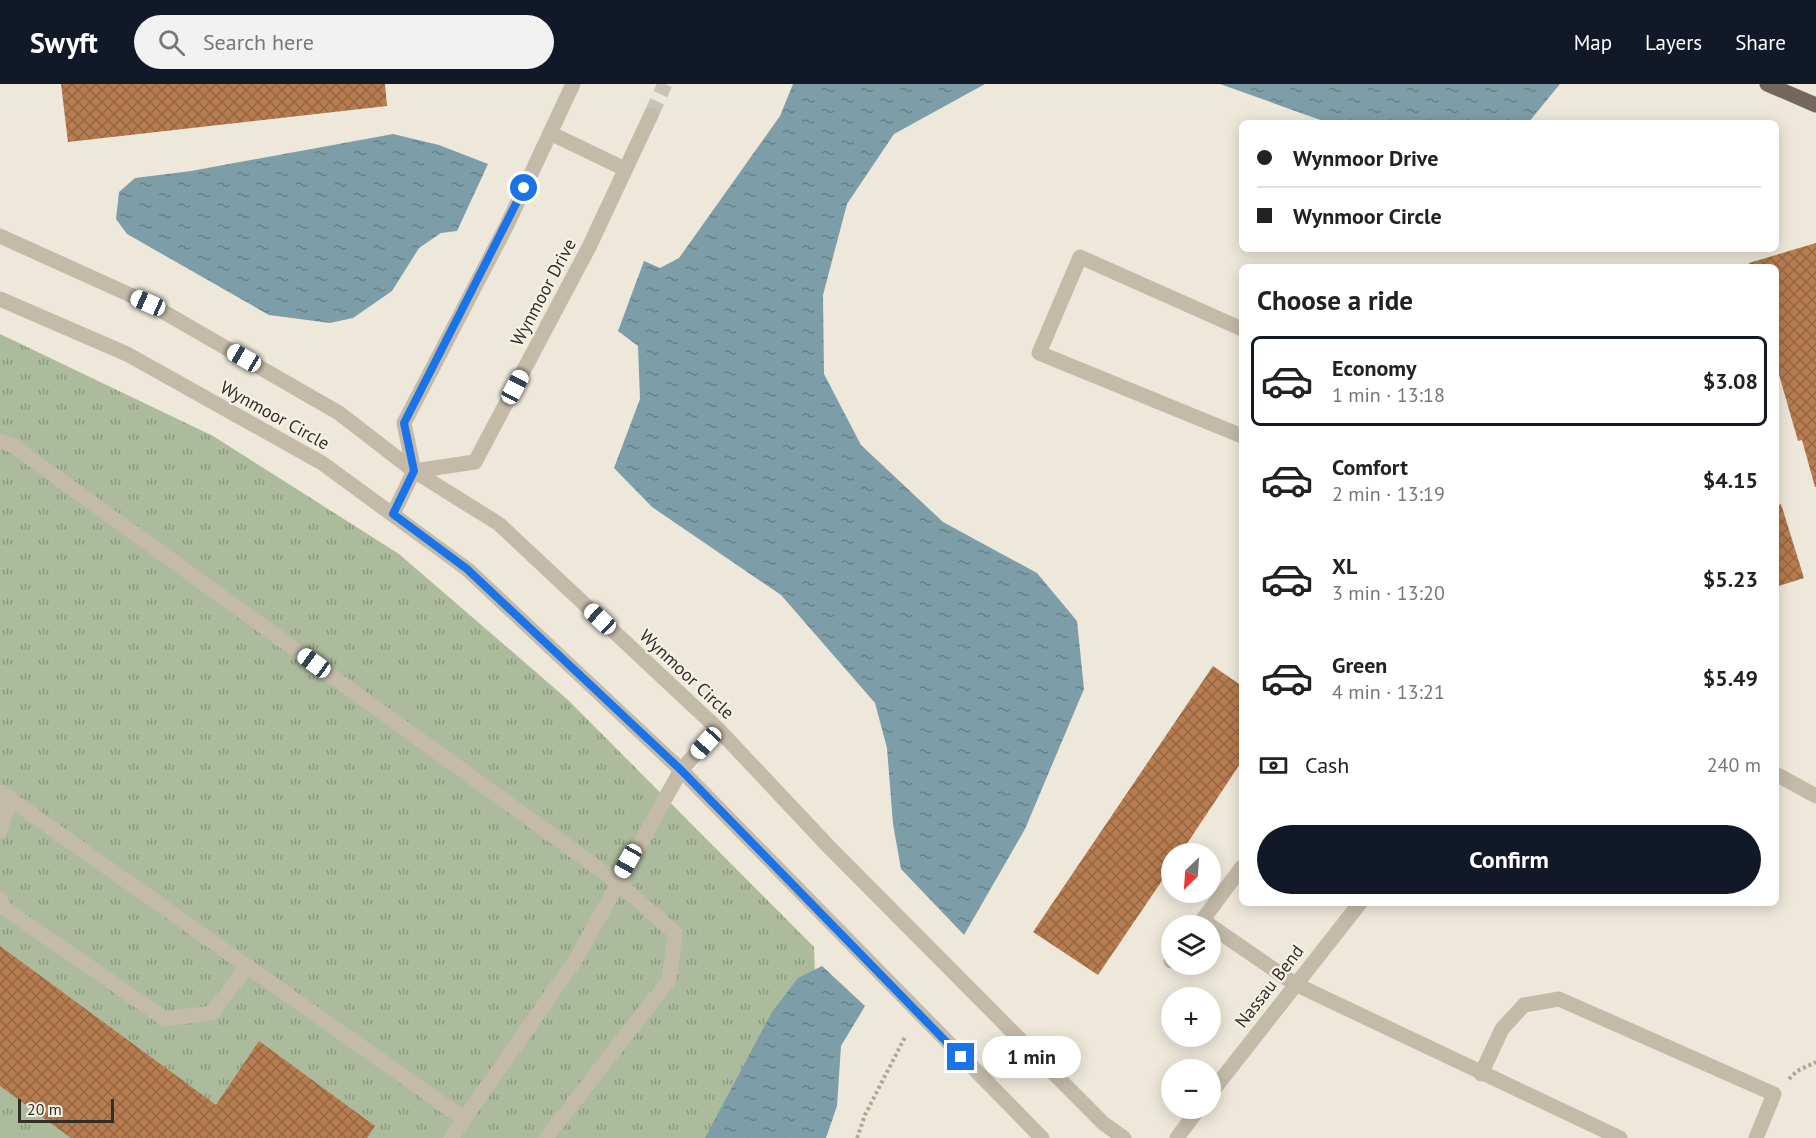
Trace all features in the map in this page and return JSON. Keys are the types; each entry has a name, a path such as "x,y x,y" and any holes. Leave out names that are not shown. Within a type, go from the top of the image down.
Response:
{"main road":[{"path":"1767,84 1816,105"}],"street":[{"path":"393,514 414,471 404,423 507,225 573,84"},
{"name":"Wynmoor Drive","path":"414,471 475,462 589,247 651,115"},
{"path":"550,133 625,169"},
{"name":"Wynmoor Circle","path":"0,236 148,303 339,413 414,471 499,524 718,729 836,854 1103,1123 1124,1138"},
{"path":"1239,328 1080,256 1039,353 1239,435"},
{"name":"Wynmoor Circle","path":"0,299 127,354 322,462 467,569 681,770 1042,1138"},
{"path":"0,441 33,460 617,882 675,933 669,980 546,1138"},
{"path":"451,1138 576,959 681,770 718,729"},
{"path":"1779,776 1816,796"},
{"path":"0,831 5,795 464,1119"},
{"path":"1206,915 1239,871"},
{"path":"0,899 4,908 165,1019 212,1013 247,966"},
{"name":"Nassau Bend","path":"1221,1080 1358,906"},
{"path":"1221,937 1294,984 1620,1138"},
{"path":"1481,1074 1502,1029 1524,1005 1559,999 1774,1094 1756,1138"},
{"path":"1177,1138 1191,1119"}],"path":[{"path":"857,1138 865,1115 905,1037"},
{"path":"1774,1094 1797,1071 1816,1062"}],"green space":[{"path":"0,334 213,436 399,554 567,699 814,947 820,1118 817,1138 0,1138"}],"water":[{"path":"793,84 985,84 894,134 847,204 823,295 824,374 861,445 943,522 1037,573 1077,621 1084,689 1025,829 964,935 901,869 893,824 887,748 875,703 781,595 652,507 614,468 640,399 638,346 618,331 644,261 660,268 679,258 780,116"},
{"path":"1220,84 1560,84 1530,120 1321,120"},
{"path":"393,134 439,145 488,164 457,231 441,233 419,248 392,291 353,318 330,323 269,315 127,234 116,219 119,192 135,178 191,171"},
{"path":"822,966 865,1006 841,1046 837,1106 826,1138 705,1138 772,1012 798,978"}],"building":[{"path":"61,84 385,84 387,106 68,142"},
{"path":"1816,243 1816,487 1802,440 1798,441 1779,374 1779,264 1749,263"},
{"path":"1781,504 1804,578 1779,586 1779,505"},
{"path":"1213,666 1239,684 1239,766 1187,843 1161,843 1161,882 1098,975 1033,932"},
{"path":"0,946 216,1105 259,1041 375,1126 367,1138 71,1138 0,1086"}],"tunnel":[{"path":"651,115 665,84"}],"route":[{"path":"524,188 404,423 414,471 393,514 467,569 681,770 961,1057"}]}
